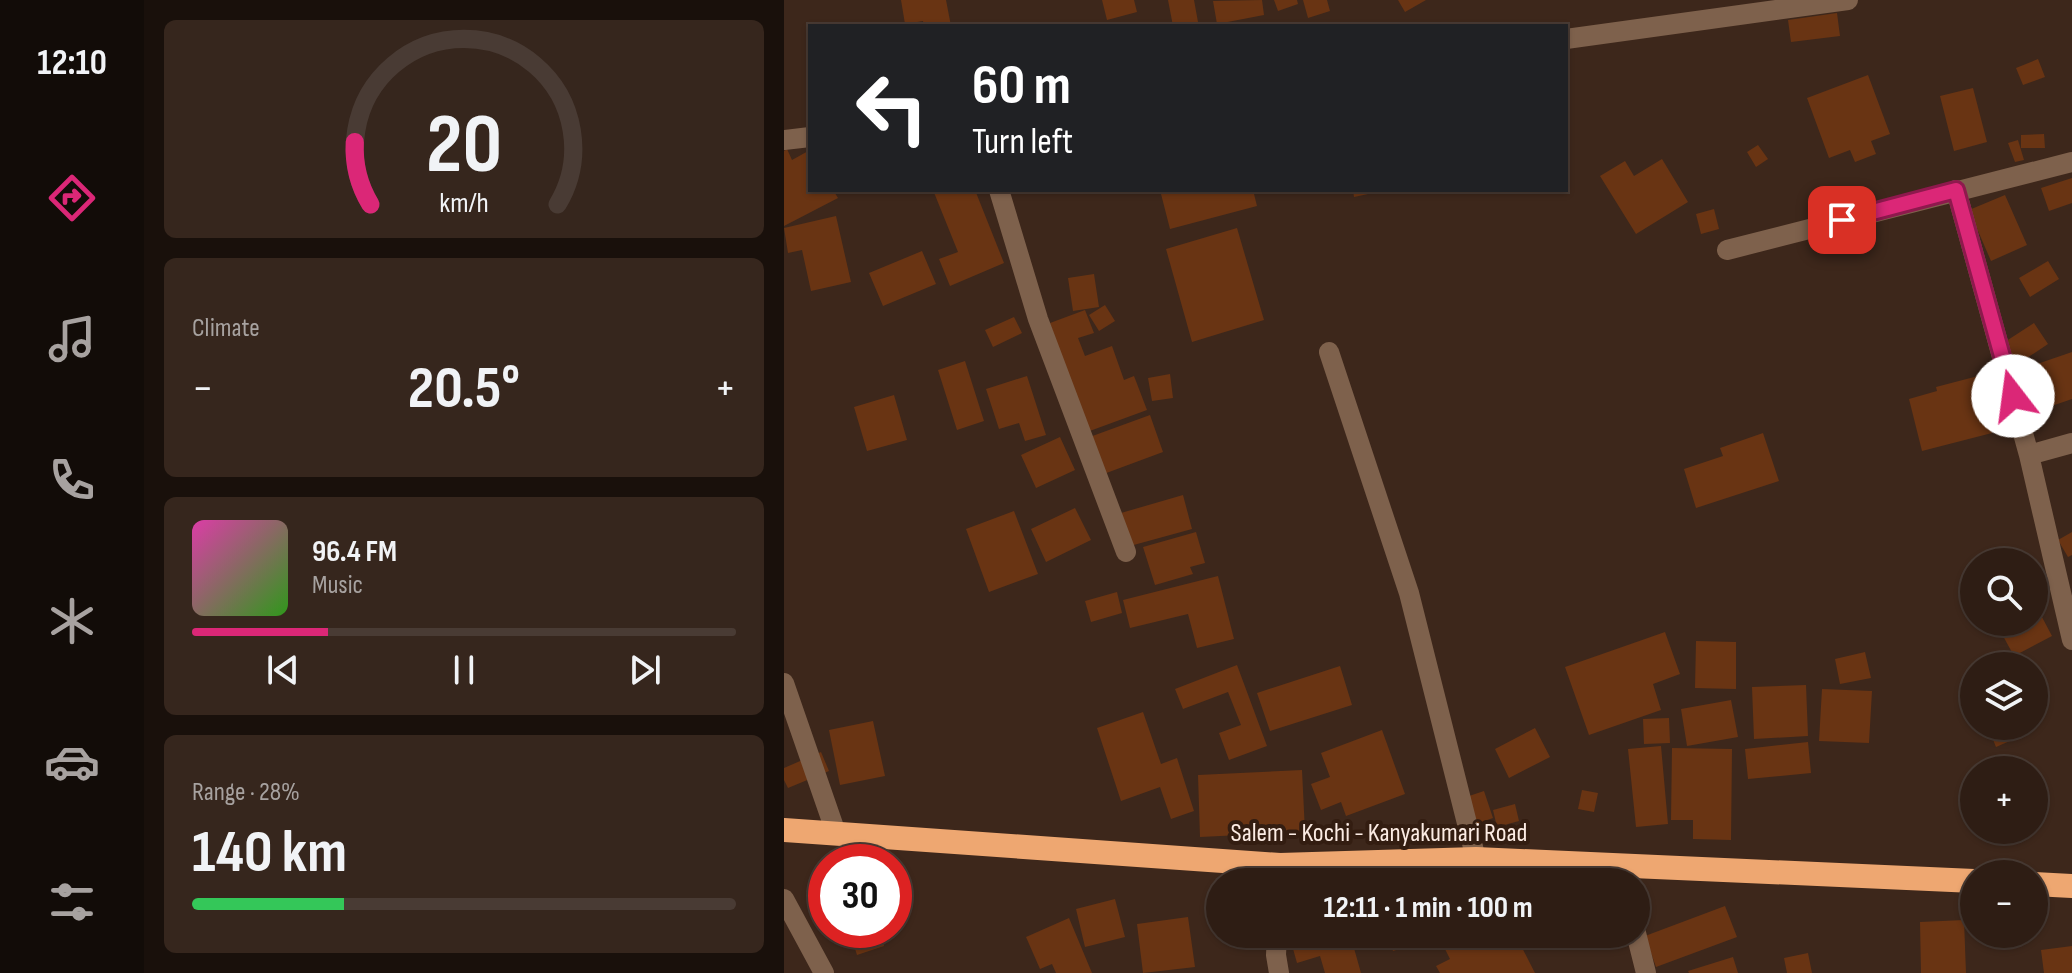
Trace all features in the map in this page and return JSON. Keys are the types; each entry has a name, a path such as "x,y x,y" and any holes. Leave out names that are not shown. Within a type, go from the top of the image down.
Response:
{"highway":[{"name":"Salem - Kochi - Kanyakumari Road","path":"784,830 1214,868"},
{"name":"Salem - Kochi - Kanyakumari Road","path":"1358,868 1476,859 1569,868"},
{"name":"Salem - Kochi - Kanyakumari Road","path":"1650,874 1960,881"},
{"path":"2048,885 2072,886"}],"street":[{"path":"1568,39 1848,0"},
{"path":"784,140 808,137"},
{"path":"1727,250 2072,162"},
{"path":"1956,190 2066,584 2072,640"},
{"path":"1000,192 1038,319 1126,552"},
{"path":"1329,352 1409,593 1476,859"},
{"path":"2029,455 2072,443"},
{"path":"784,683 836,833"},
{"path":"784,899 824,973"},
{"path":"1276,948 1279,973"},
{"path":"1640,948 1646,973"}],"building":[{"path":"901,0 946,0 951,24 924,24 923,21 905,24"},
{"path":"1102,0 1134,0 1137,12 1107,20"},
{"path":"1168,0 1194,0 1198,22 1173,24"},
{"path":"1262,0 1264,15 1217,24 1213,1"},
{"path":"1274,0 1297,0 1298,4 1278,11"},
{"path":"1303,0 1327,0 1330,11 1308,18"},
{"path":"1398,0 1426,0 1405,12"},
{"path":"1837,13 1840,36 1791,42 1788,20"},
{"path":"2038,59 2045,77 2023,85 2016,68"},
{"path":"1868,75 1890,134 1871,141 1876,154 1855,162 1850,150 1829,158 1807,98"},
{"path":"1973,88 1987,142 1954,151 1940,96"},
{"path":"2044,134 2045,148 2021,148 2021,135"},
{"path":"2018,140 2024,160 2015,162 2008,143"},
{"path":"1758,145 1768,159 1756,167 1747,152"},
{"path":"787,149 792,160 808,151 808,192 834,192 838,198 784,226 784,151"},
{"path":"1662,159 1688,202 1636,234 1600,176 1625,161 1634,176"},
{"path":"2072,178 2072,203 2049,211 2041,188"},
{"path":"934,192 976,192 1004,263 950,286 939,259 958,252"},
{"path":"1161,192 1254,192 1257,206 1170,229"},
{"path":"1353,192 1377,192 1354,197"},
{"path":"2005,195 2027,245 1991,261 1969,210"},
{"path":"1714,209 1719,229 1701,234 1696,214"},
{"path":"836,216 851,282 811,291 802,250 788,253 784,228"},
{"path":"1237,228 1264,320 1192,342 1166,249"},
{"path":"922,251 936,284 883,306 869,273"},
{"path":"2048,261 2059,279 2030,297 2019,278"},
{"path":"1094,274 1099,307 1073,311 1068,278"},
{"path":"1105,305 1115,321 1099,331 1089,315"},
{"path":"1085,310 1094,333 1078,338 1085,356 1112,346 1124,380 1134,376 1147,410 1087,432 1050,323"},
{"path":"1014,317 1022,333 993,347 985,330"},
{"path":"2034,323 2048,344 2012,368 1997,347"},
{"path":"2072,352 2072,399 2020,417 2017,443 1991,367 2006,361 2011,373"},
{"path":"965,361 984,421 957,430 938,370"},
{"path":"1170,374 1173,398 1152,401 1148,378"},
{"path":"1027,376 1046,435 1025,441 1019,423 999,429 986,389"},
{"path":"1978,376 1992,433 1922,451 1909,399 1937,391 1936,387"},
{"path":"894,395 907,440 867,451 854,407"},
{"path":"1150,415 1163,452 1101,475 1087,438"},
{"path":"1763,433 1779,481 1696,508 1684,469 1723,456 1720,448"},
{"path":"1060,437 1075,470 1036,488 1021,455"},
{"path":"1183,495 1192,529 1130,546 1121,513"},
{"path":"1075,508 1091,540 1046,562 1031,529"},
{"path":"1014,511 1038,574 989,592 966,529"},
{"path":"1196,532 1205,563 1190,567 1193,574 1155,585 1143,547"},
{"path":"2072,532 2072,555 2068,557 2058,540"},
{"path":"1218,576 1234,639 1197,648 1188,614 1130,628 1123,600"},
{"path":"1117,592 1122,613 1091,622 1085,601"},
{"path":"2048,628 2052,636 2022,652 2012,652 2003,636 2048,636"},
{"path":"1665,632 1680,674 1653,684 1661,710 1589,735 1565,667"},
{"path":"1696,641 1736,642 1736,689 1695,688"},
{"path":"1865,652 1871,678 1840,684 1835,659"},
{"path":"1237,665 1267,746 1229,760 1219,733 1241,725 1228,692 1183,709 1175,689"},
{"path":"1340,666 1352,705 1270,731 1257,693"},
{"path":"1806,685 1808,736 1754,739 1752,687"},
{"path":"1822,689 1872,691 1869,743 1819,741"},
{"path":"1731,700 1738,737 1687,746 1681,709"},
{"path":"1143,712 1161,764 1177,758 1194,811 1171,819 1160,787 1121,801 1097,728"},
{"path":"1669,718 1670,743 1644,744 1643,719"},
{"path":"873,721 885,776 840,785 829,730"},
{"path":"1535,728 1550,757 1509,778 1495,749"},
{"path":"1382,730 1405,794 1346,816 1341,802 1321,810 1311,784 1330,777 1321,753"},
{"path":"1993,740 2012,740 1996,747"},
{"path":"1808,742 1811,773 1748,779 1745,749"},
{"path":"1661,746 1668,824 1636,827 1628,749"},
{"path":"1672,748 1732,749 1731,840 1693,839 1693,820 1671,820"},
{"path":"821,752 829,771 788,788 784,768"},
{"path":"1302,770 1305,832 1200,837 1198,775"},
{"path":"1582,790 1598,793 1594,812 1578,809"},
{"path":"1484,791 1493,818 1473,825 1463,798"},
{"path":"1515,804 1519,821 1497,827 1493,810"},
{"path":"1115,899 1125,937 1085,947 1076,909"},
{"path":"1725,906 1737,937 1656,967 1649,948 1650,934"},
{"path":"1188,917 1195,967 1143,973 1137,924"},
{"path":"1069,918 1092,973 1056,973 1052,964 1040,969 1026,937"},
{"path":"1960,920 1960,948 1965,948 1966,973 1921,973 1920,922"},
{"path":"2072,946 2072,973 2044,973 2041,950"},
{"path":"855,948 878,948 857,955"},
{"path":"1293,948 1354,948 1361,973 1325,973 1320,956 1297,963"},
{"path":"1522,948 1535,973 1440,973 1436,966 1450,959 1445,949"},
{"path":"1808,953 1812,973 1787,973 1784,958"},
{"path":"1733,957 1738,973 1688,971"}],"route":[{"path":"1842,220 1956,190 2013,396"}]}
